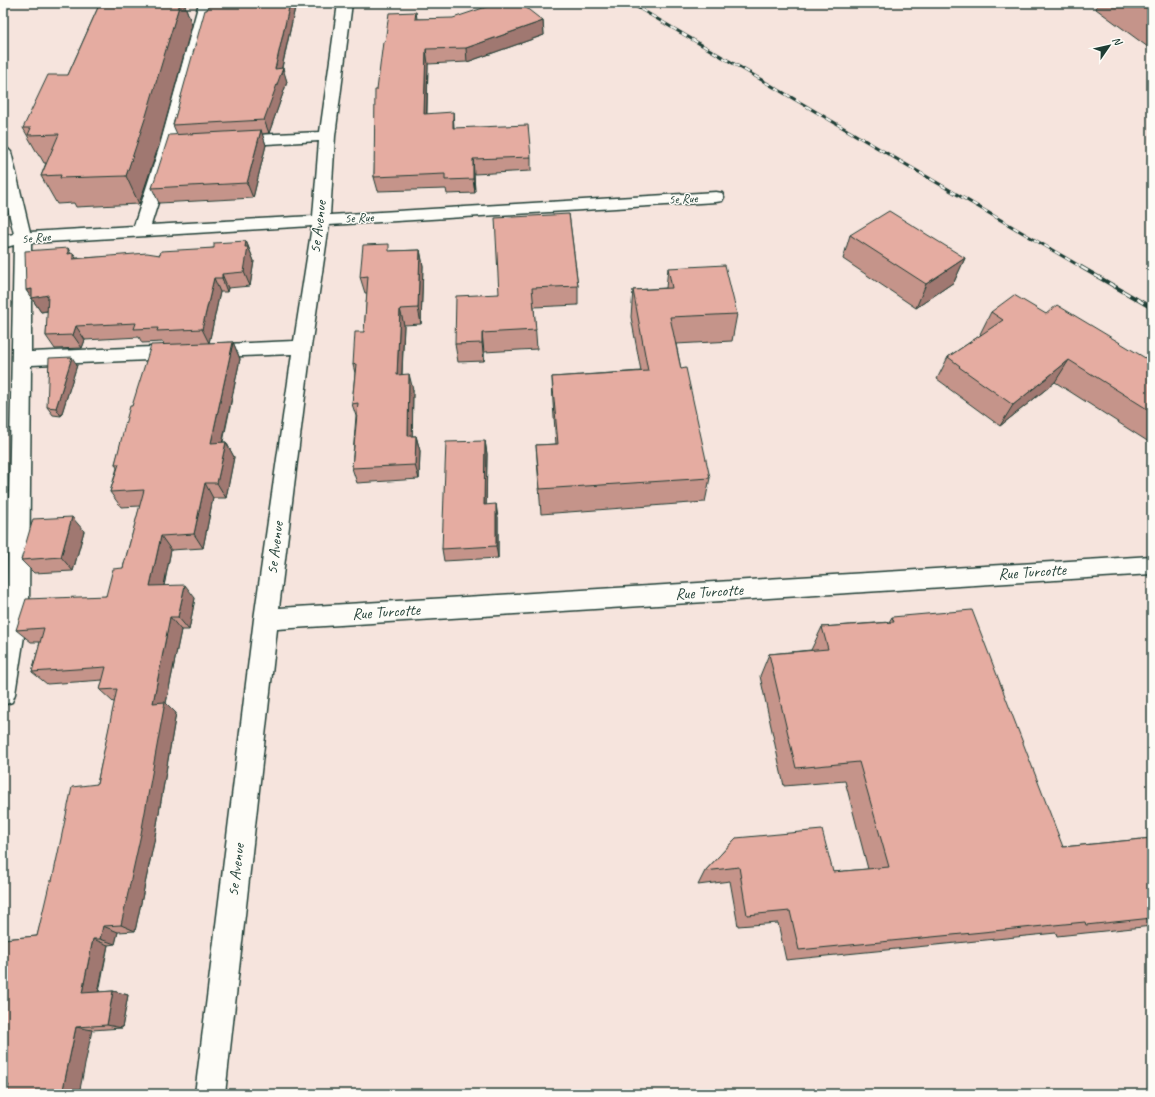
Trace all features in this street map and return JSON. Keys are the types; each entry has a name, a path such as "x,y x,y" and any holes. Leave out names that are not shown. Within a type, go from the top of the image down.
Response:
{"street":[{"path":"141,231 168,145 206,3"},
{"name":"5e Avenue","path":"210,1094 266,619 320,220 327,136 345,3"},
{"path":"216,142 327,136"},
{"path":"168,145 184,144"},
{"path":"3,152 24,238 18,604 3,694"},
{"name":"5e Rue","path":"3,242 24,238 716,197"},
{"path":"22,359 302,347"},
{"name":"Rue Turcotte","path":"266,619 1152,564"}],"building":[{"path":"100,3 180,3 146,116 126,176 60,178 61,175 41,176 59,134 28,135 31,128 23,128 48,75 68,75"},
{"path":"209,3 290,3 275,69 283,68 264,120 173,125 205,10 207,10"},
{"path":"498,3 520,3 543,21 466,48 426,49 424,114 453,112 453,128 528,125 531,157 473,159 473,179 445,180 445,174 374,177 375,90 377,90 383,42 385,42 389,13 416,12 415,19 453,18"},
{"path":"1145,3 1152,3 1152,8"},
{"path":"261,130 247,183 152,188 169,135"},
{"path":"889,211 965,258 926,284 850,235"},
{"path":"569,214 578,286 532,288 536,330 482,333 482,343 455,344 456,296 499,294 495,218"},
{"path":"246,241 245,247 248,247 244,272 222,274 222,278 214,278 202,329 157,331 158,328 134,329 136,323 76,326 73,335 46,336 48,295 32,298 32,289 26,290 25,251 68,248 68,254 73,253 73,259 147,253 160,255 161,251 214,248 214,243"},
{"path":"389,244 389,251 420,250 418,308 400,309 397,375 409,374 408,436 416,436 415,465 352,468 358,403 352,404 356,364 353,365 355,332 364,332 368,276 360,277 363,245"},
{"path":"725,265 737,314 670,317 681,369 686,368 710,478 540,489 536,445 558,444 552,377 648,371 633,290 672,288 668,268"},
{"path":"1014,295 1046,314 1057,305 1152,362 1147,367 1152,370 1152,412 1069,360 1013,405 959,367 960,366 948,357 1003,320 991,312"},
{"path":"233,342 211,443 226,442 217,483 205,483 194,534 161,536 150,586 185,585 178,617 170,617 153,703 165,702 141,834 121,925 103,926 100,939 93,939 82,993 113,991 107,1025 76,1027 62,1094 7,1094 9,1085 3,1085 3,939 37,936 50,881 52,881 72,787 97,784 117,689 100,690 106,667 32,672 44,628 16,630 26,599 106,596 113,569 123,568 144,490 110,492 119,464 115,464 130,406 132,406 151,345"},
{"path":"72,357 56,408 47,407 49,358"},
{"path":"485,441 484,505 496,504 496,546 442,549 446,442"},
{"path":"72,517 61,557 21,560 33,519"},
{"path":"972,610 1063,847 1152,838 1152,918 1086,925 1085,922 799,950 790,911 747,915 739,867 705,871 736,838 822,830 833,872 889,867 859,762 796,768 769,654 828,649 822,627 894,622 892,617"}],"railway":[{"path":"630,3 1083,268"},
{"path":"1081,267 1152,308"}]}
